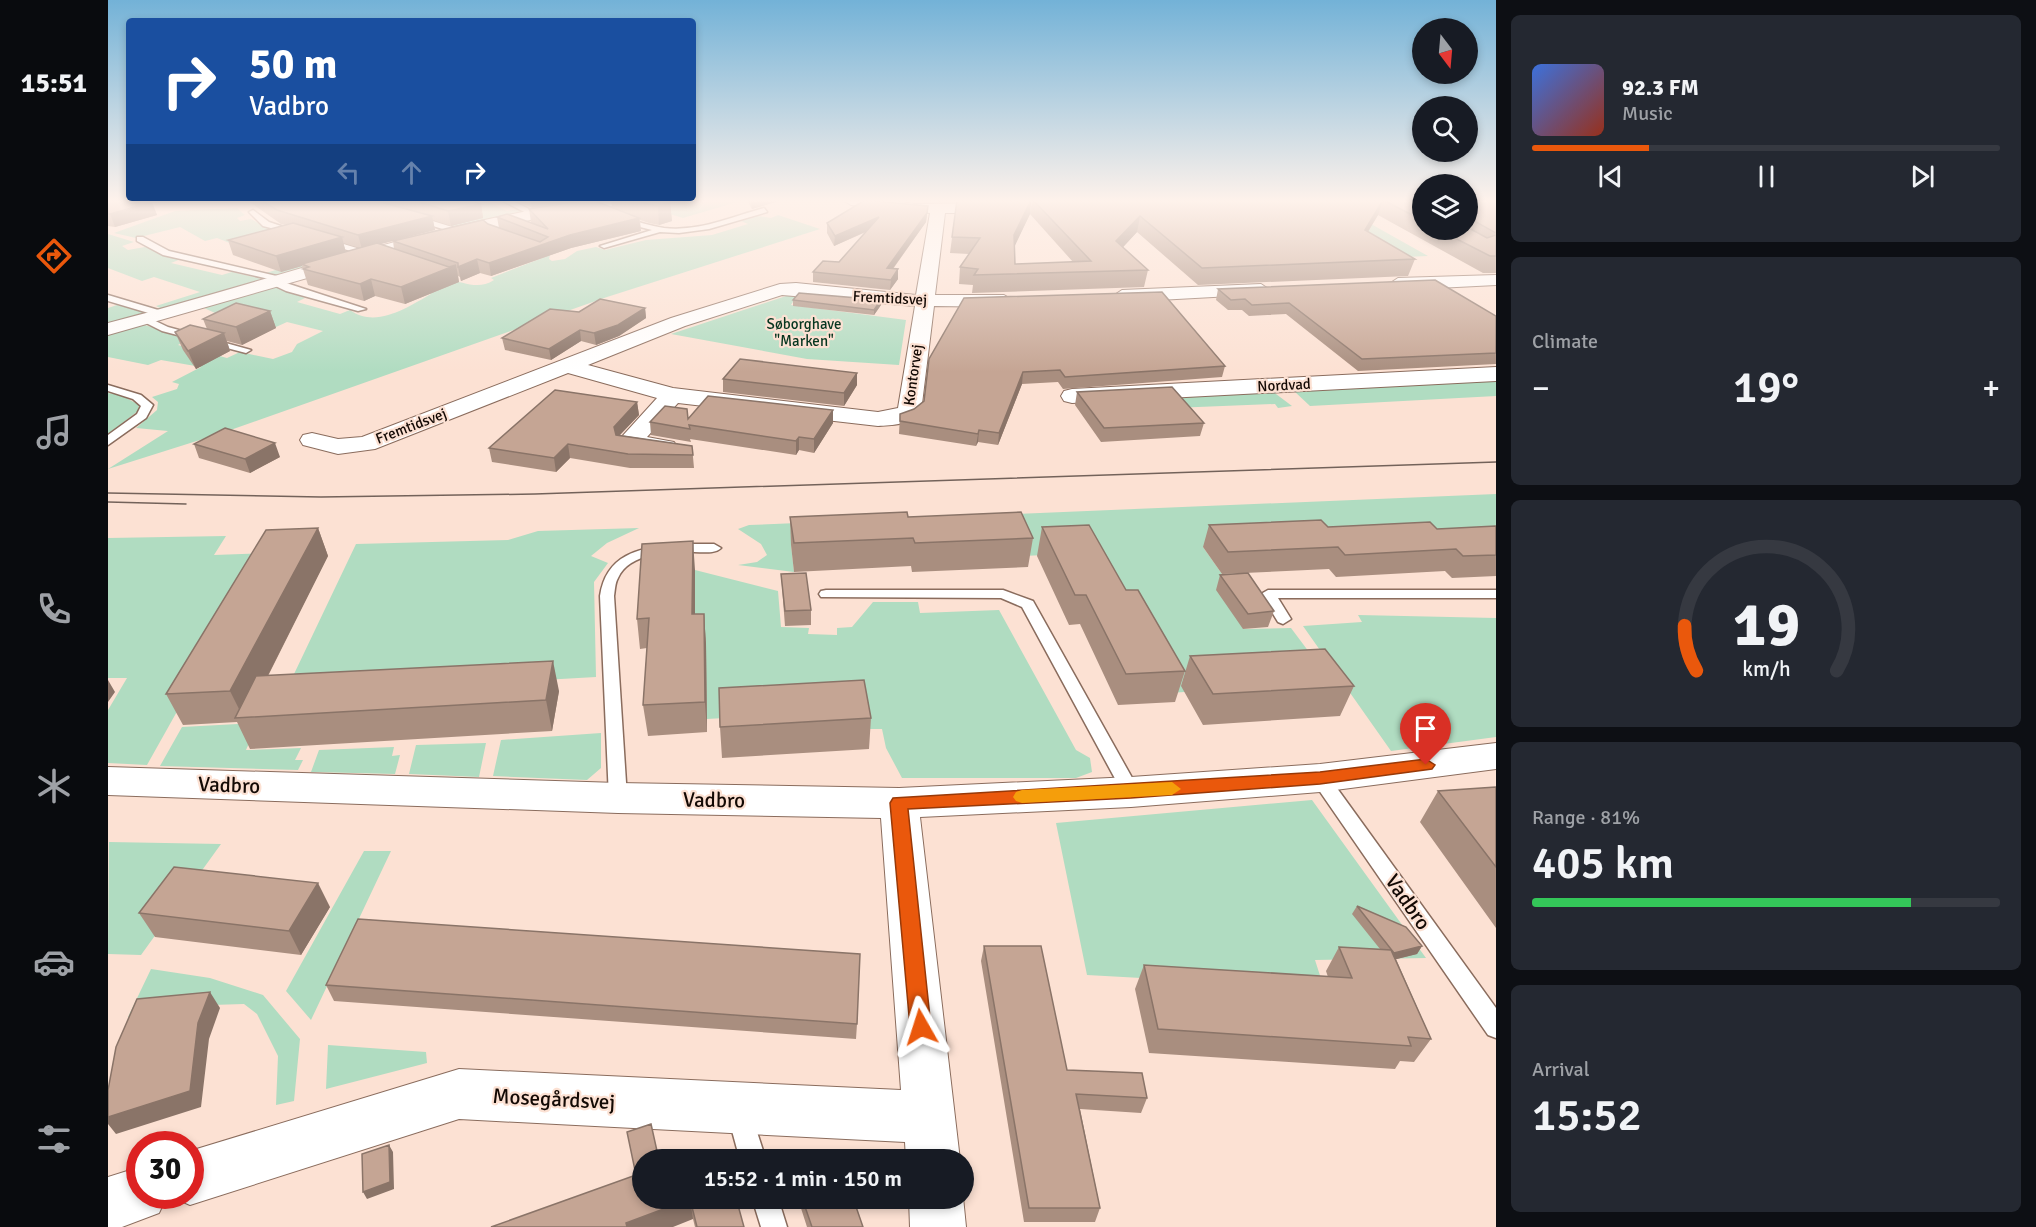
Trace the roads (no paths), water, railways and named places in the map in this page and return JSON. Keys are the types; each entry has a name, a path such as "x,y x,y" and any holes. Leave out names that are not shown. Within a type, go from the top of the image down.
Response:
{"street":[{"path":"108,329 275,280 366,257"},
{"name":"Kontorvej","path":"565,365 672,395 878,419 898,417 909,412 930,257"},
{"path":"1373,285 1496,280"},
{"path":"1473,281 1496,294"},
{"path":"1098,297 1277,289"},
{"name":"Fremtidsvej","path":"312,440 338,447 366,444 678,322 780,290 923,300 1027,300"},
{"name":"Nordvad","path":"1072,396 1496,374"},
{"path":"672,395 628,442 689,451"},
{"name":"Vadbro","path":"108,781 618,798 899,803 1131,792 1320,778 1496,756"},
{"path":"899,803 931,1138"},
{"name":"Mosegårdsvej","path":"204,1174 459,1094 737,1107 931,1138"},
{"path":"108,1204 126,1198"},
{"path":"937,1209 939,1227"}],"lane":[{"path":"183,257 275,280 289,289 362,309"},
{"path":"108,298 154,317 165,329 246,350"},
{"path":"108,388 137,397 147,405 142,417 108,441"},
{"path":"618,798 607,596 611,575 629,560 666,548 714,548"},
{"path":"826,594 1003,594 1028,604 1131,792"},
{"path":"1283,619 1268,594 1496,594"},
{"name":"Vadbro","path":"1320,778 1496,1026"},
{"path":"737,1107 750,1149"},
{"path":"768,1209 774,1227"}],"tram line":[{"path":"108,493 321,497 535,494 1496,462"},
{"path":"108,502 186,504"}],"park label":[{"name":"Søborghave \"Marken\"","path":"804,332"}]}
